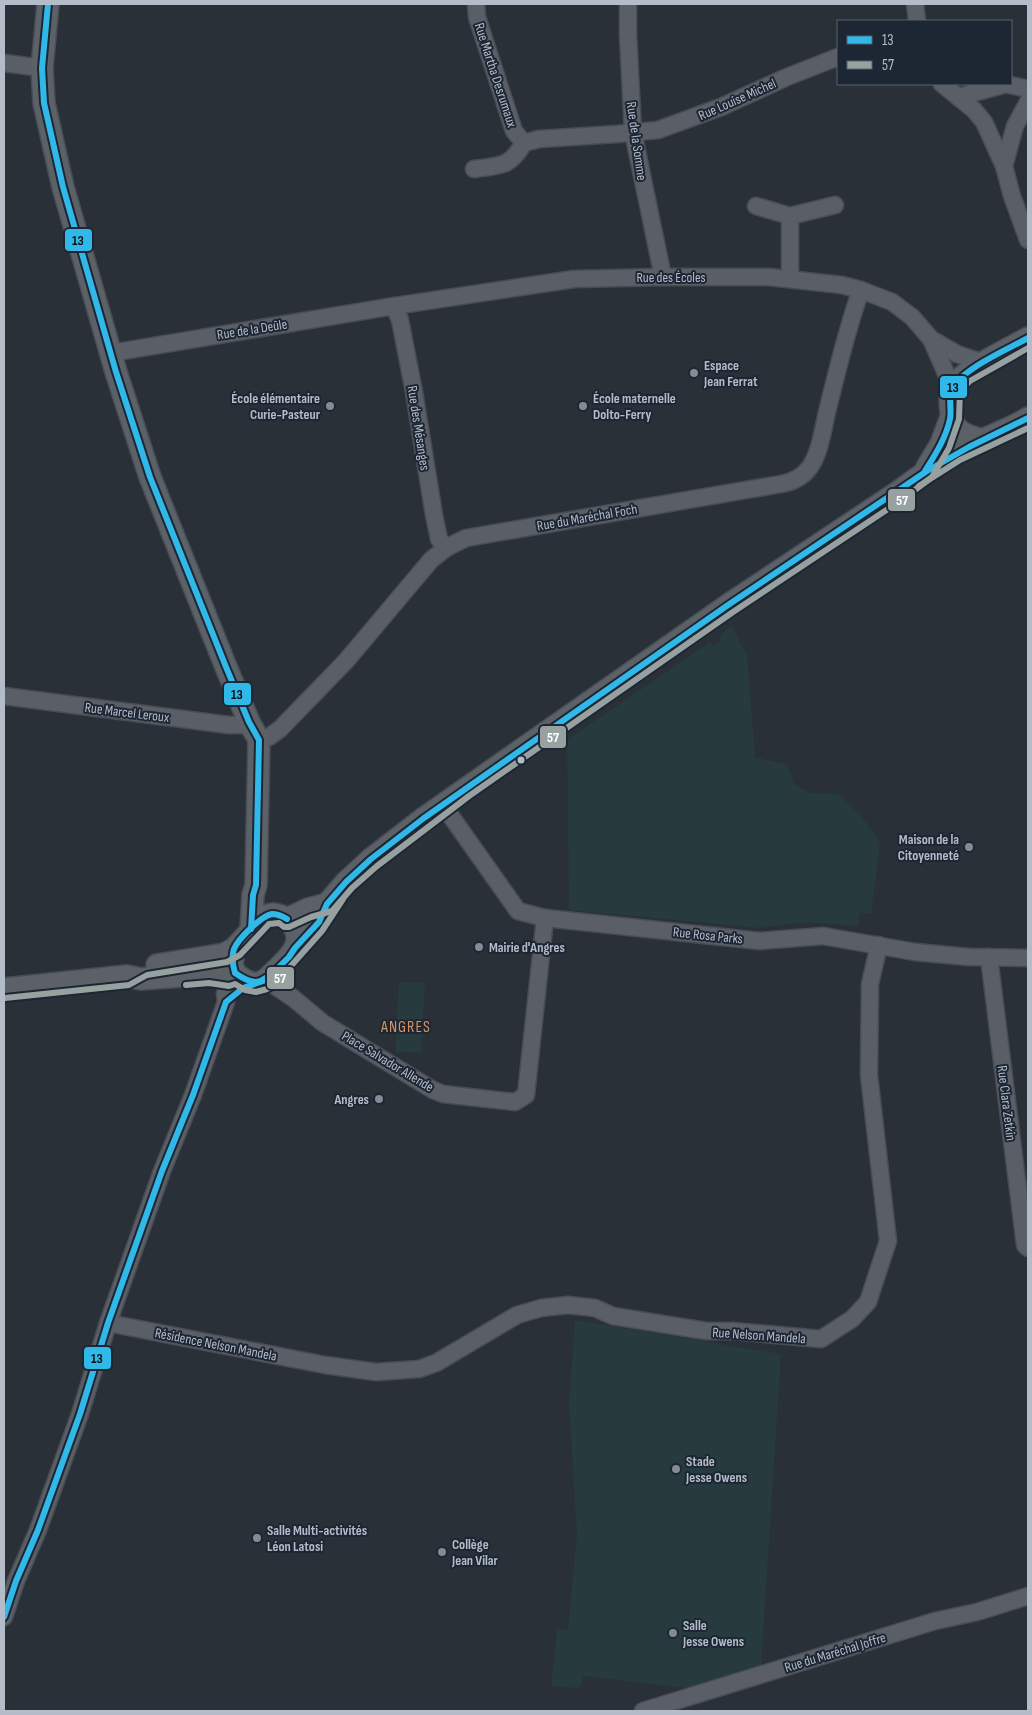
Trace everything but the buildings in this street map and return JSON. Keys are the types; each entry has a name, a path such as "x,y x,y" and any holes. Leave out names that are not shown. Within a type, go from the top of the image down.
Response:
{"main road":[{"path":"48,4 42,68 44,103 63,187 111,353 150,477 254,731 256,885 252,902 251,929"},
{"path":"982,440 965,435 955,426 951,417 952,387 965,374 1028,338"},
{"path":"925,471 941,444 951,417"},
{"path":"4,988 127,976 140,979 209,974 246,978 289,957 319,922 327,904 346,882 371,859 443,805 724,608 898,492 925,471 982,440 1008,430 1028,418"},
{"path":"256,885 280,916 291,922 298,933 295,948"},
{"path":"127,976 144,967 224,954 234,949 264,916 280,916 327,904"},
{"path":"234,949 232,965 246,978"}],"street":[{"name":"Rue Martha Desrumaux","path":"476,4 477,17 514,131 524,143"},
{"name":"Rue de la Somme","path":"628,4 633,132 663,276"},
{"path":"915,4 917,20"},
{"name":"Rue Louise Michel","path":"633,132 658,130 684,122 722,108 787,76 837,57"},
{"path":"4,63 42,68"},
{"path":"943,85 974,110 984,122 1004,166 1012,196 1028,240"},
{"path":"958,98 1003,85"},
{"path":"1010,85 1028,89"},
{"path":"1004,166 1016,126 1028,102"},
{"name":"Rue Martha Desrumaux","path":"474,169 508,164 524,143 539,139 633,132"},
{"path":"756,206 790,216 835,205"},
{"path":"790,216 790,279"},
{"name":"Rue des Écoles","path":"394,306 574,279 663,276 769,277 842,285 892,302 912,318 931,339"},
{"name":"Rue du Maréchal Foch","path":"254,731 269,737 280,730 346,661 432,560 446,548 466,538 792,482 810,467 815,458 860,290"},
{"name":"Rue de la Deûle","path":"111,353 394,306"},
{"name":"Rue des Mésanges","path":"394,306 400,320 414,392 425,470 439,539 446,548"},
{"path":"931,339 956,354 984,362"},
{"path":"931,339 952,387"},
{"name":"Rue Marcel Leroux","path":"4,696 229,725 243,725 254,731"},
{"name":"Rue Rosa Parks","path":"443,805 518,911 544,918 760,941 823,936 915,952 969,957 1028,958"},
{"name":"Place Salvador Allende","path":"246,978 293,998 323,1022 433,1090 443,1094 515,1102 526,1095 544,918"},
{"name":"Rue Nelson Mandela","path":"325,1365 376,1372 419,1369 436,1363 517,1315 541,1308 568,1305 594,1308 613,1316 706,1331 733,1331 821,1339 852,1319 868,1302 888,1241 869,1075 870,984 879,945"},
{"name":"Rue Clara Zetkin","path":"989,957 1025,1246 1028,1248"},
{"path":"4,1617 80,1414 108,1323 162,1171 193,1095 226,1002 225,994 246,978"},
{"path":"226,1002 243,988 246,978"},
{"name":"Résidence Nelson Mandela","path":"108,1323 325,1365"},
{"name":"Rue du Maréchal Joffre","path":"643,1711 935,1621 977,1612 1028,1596"}],"green space":[{"path":"731,626 747,655 755,757 788,765 794,784 809,793 839,794 860,815 880,841 871,914 860,913 858,926 802,922 761,928 569,910 567,740 710,642 713,646 721,641 720,635"},
{"path":"399,982 425,983 421,1053 395,1052"},
{"path":"575,1320 781,1354 761,1667 696,1689 583,1676 582,1684 577,1688 551,1686 557,1629 568,1630 577,1535 569,1404"}],"transit line":[{"name":"13","path":"48,4 42,68 44,103 63,187 116,372 150,477 226,667 249,722 259,740 256,885 253,895 251,929"},
{"name":"13","path":"925,471 946,433 950,415 951,392 957,382 965,374 986,360 1028,338"},
{"name":"57","path":"5,998 129,985 147,975 227,962 240,955 269,924 279,923 284,927 289,927 311,917 332,911 352,888 377,866 469,796 733,612 903,499 932,477 949,448 959,419 960,391 970,381 1028,348"},
{"name":"13","path":"4,1617 80,1414 108,1323 162,1171 193,1095 226,1002 243,988 266,980 319,922 327,904 346,882 371,859 424,818 728,605 927,471 969,447 1028,418"},
{"name":"57","path":"919,486 960,460 1028,428"},
{"name":"57","path":"186,985 209,983 229,986 235,984 245,990 256,992 267,989 274,985 322,931 343,899"},
{"name":"13","path":"278,968 267,978 253,982 235,973 233,952 245,934 262,919 272,914 280,915 287,919"}],"place":[{"name":"Espace Jean Ferrat","path":"694,373"},
{"name":"École élémentaire Curie-Pasteur","path":"330,406"},
{"name":"École maternelle Dolto-Ferry","path":"583,406"},
{"name":"Maison de la Citoyenneté","path":"969,847"},
{"name":"Mairie d'Angres","path":"479,947"},
{"name":"Angres","path":"379,1099"},
{"name":"Stade Jesse Owens","path":"676,1469"},
{"name":"Salle Multi-activités Léon Latosi","path":"257,1538"},
{"name":"Collège Jean Vilar","path":"442,1552"},
{"name":"Salle Jesse Owens","path":"673,1633"}],"district":[{"name":"ANGRES","path":"406,1026"}]}
